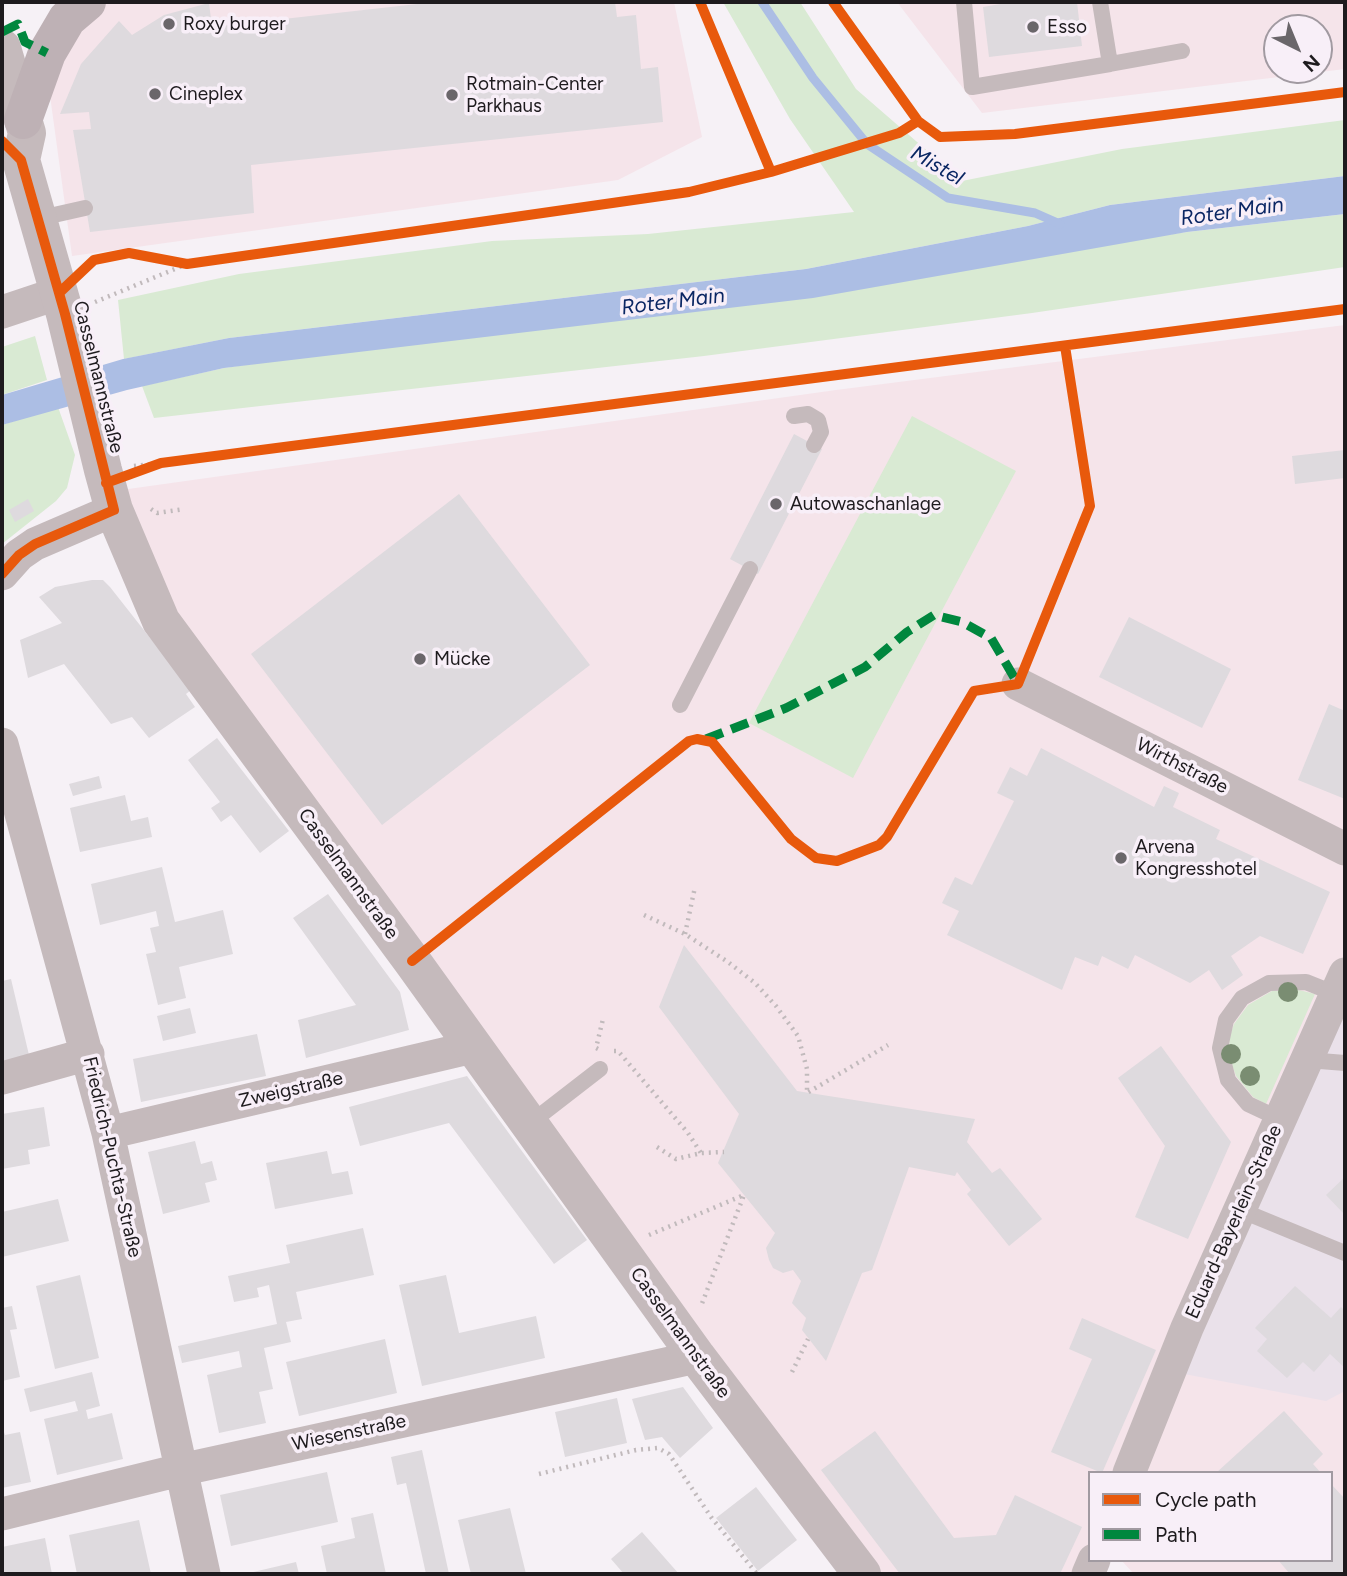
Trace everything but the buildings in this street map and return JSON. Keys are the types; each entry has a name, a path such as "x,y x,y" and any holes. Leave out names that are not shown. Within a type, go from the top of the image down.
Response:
{"main road":[{"path":"15,140 47,53 67,19 87,2"}],"street":[{"name":"Casselmannstraße","path":"2,48 15,140 63,310 114,510 161,621 692,1350 862,1574"},
{"path":"2,312 63,310"},
{"path":"2,574 19,555 34,544 114,510"},
{"name":"Wirthstraße","path":"1018,684 1345,849"},
{"name":"Friedrich-Puchta-Straße","path":"2,744 108,1133 204,1574"},
{"name":"Eduard-Bayerlein-Straße","path":"1130,1471 1187,1328 1341,984"},
{"name":"Zweigstraße","path":"108,1133 473,1047"},
{"path":"2,1078 88,1054"},
{"name":"Wiesenstraße","path":"2,1514 692,1350"}],"lane":[{"path":"964,2 972,87 1182,51"},
{"path":"1100,2 1110,64"},
{"path":"36,219 85,208"},
{"path":"794,416 808,414 818,420 821,432 814,445"},
{"path":"680,705 750,569"},
{"path":"1280,1119 1248,1104 1228,1080 1220,1048 1226,1020 1242,998 1269,983 1341,984"},
{"path":"1308,1056 1320,1061 1345,1063"},
{"path":"529,1124 600,1069"},
{"path":"1240,1210 1345,1253"}],"path":[{"path":"63,310 187,264"},
{"path":"157,513 184,509"},
{"path":"685,934 695,887"},
{"path":"644,915 685,934 755,983 798,1036 807,1069 807,1093 888,1045"},
{"path":"603,1019 596,1048 618,1051 688,1133 701,1153"},
{"path":"657,1147 676,1159 701,1153 724,1152"},
{"path":"618,1247 744,1195 692,1350"},
{"path":"792,1372 808,1339"},
{"path":"539,1474 658,1448 669,1454 711,1517 757,1574"}],"shaded area":[{"path":"98,2 674,2 702,137 618,180 72,256 48,81"},
{"path":"897,2 1345,2 1345,69 1333,70 1333,14 1263,14 1263,79 982,113"},
{"path":"1345,325 1345,1574 1134,1574 1123,1562 1333,1562 1333,1471 1088,1471 1089,1562 1084,1574 865,1574 163,620 114,491 836,390"},
{"path":"1345,1005 1345,1391 1326,1401 1179,1373"}],"green space":[{"path":"723,2 800,2 856,89 962,181 1122,149 1345,120 1345,176 1110,205 1028,226 806,269 229,338 124,359 118,300 239,274 492,241 648,234 854,212 790,119"},
{"path":"1345,214 1345,267 1032,313 704,356 154,418 142,386 224,368 1187,232"},
{"path":"35,336 47,380 2,395 2,347"},
{"path":"58,407 75,455 67,488 56,501 2,544 2,425"},
{"path":"912,416 1016,471 853,778 749,723"},
{"path":"1295,989 1315,994 1266,1104 1253,1097 1236,1076 1231,1062 1229,1038 1234,1024 1248,1005 1272,991"}],"water":[{"name":"Roter Main","path":"1345,176 1345,214 1187,232 813,298 224,368 127,390 2,425 2,395 123,359 229,338 806,269 1028,226 1110,205"}],"waterway":[{"name":"Mistel","path":"762,2 813,78 867,144 948,198 1035,213 1060,224"}],"marked path":[{"path":"2,32 18,24 25,42 47,53"},
{"path":"706,739 786,708 865,667 907,632 934,615 962,622 991,638 1018,684"}],"cycle path":[{"path":"700,2 771,172"},
{"path":"833,2 918,121"},
{"path":"59,293 94,260 129,253 187,264 689,192 771,172 899,133 918,121 940,137 1015,134 1345,92"},
{"path":"2,141 21,160 65,314 114,510 35,544 19,555 2,574"},
{"path":"106,483 161,463 1345,309"},
{"path":"412,961 689,741 697,739 712,742 791,839 816,858 837,861 879,845 887,837 974,691 1018,684 1090,506 1065,346"}],"place":[{"name":"Roxy burger","path":"169,24"},
{"name":"Esso","path":"1033,27"},
{"name":"Cineplex","path":"155,94"},
{"name":"Rotmain-Center Parkhaus","path":"452,95"},
{"name":"Autowaschanlage","path":"776,504"},
{"name":"Mücke","path":"420,659"},
{"name":"Arvena Kongresshotel","path":"1121,858"}]}
